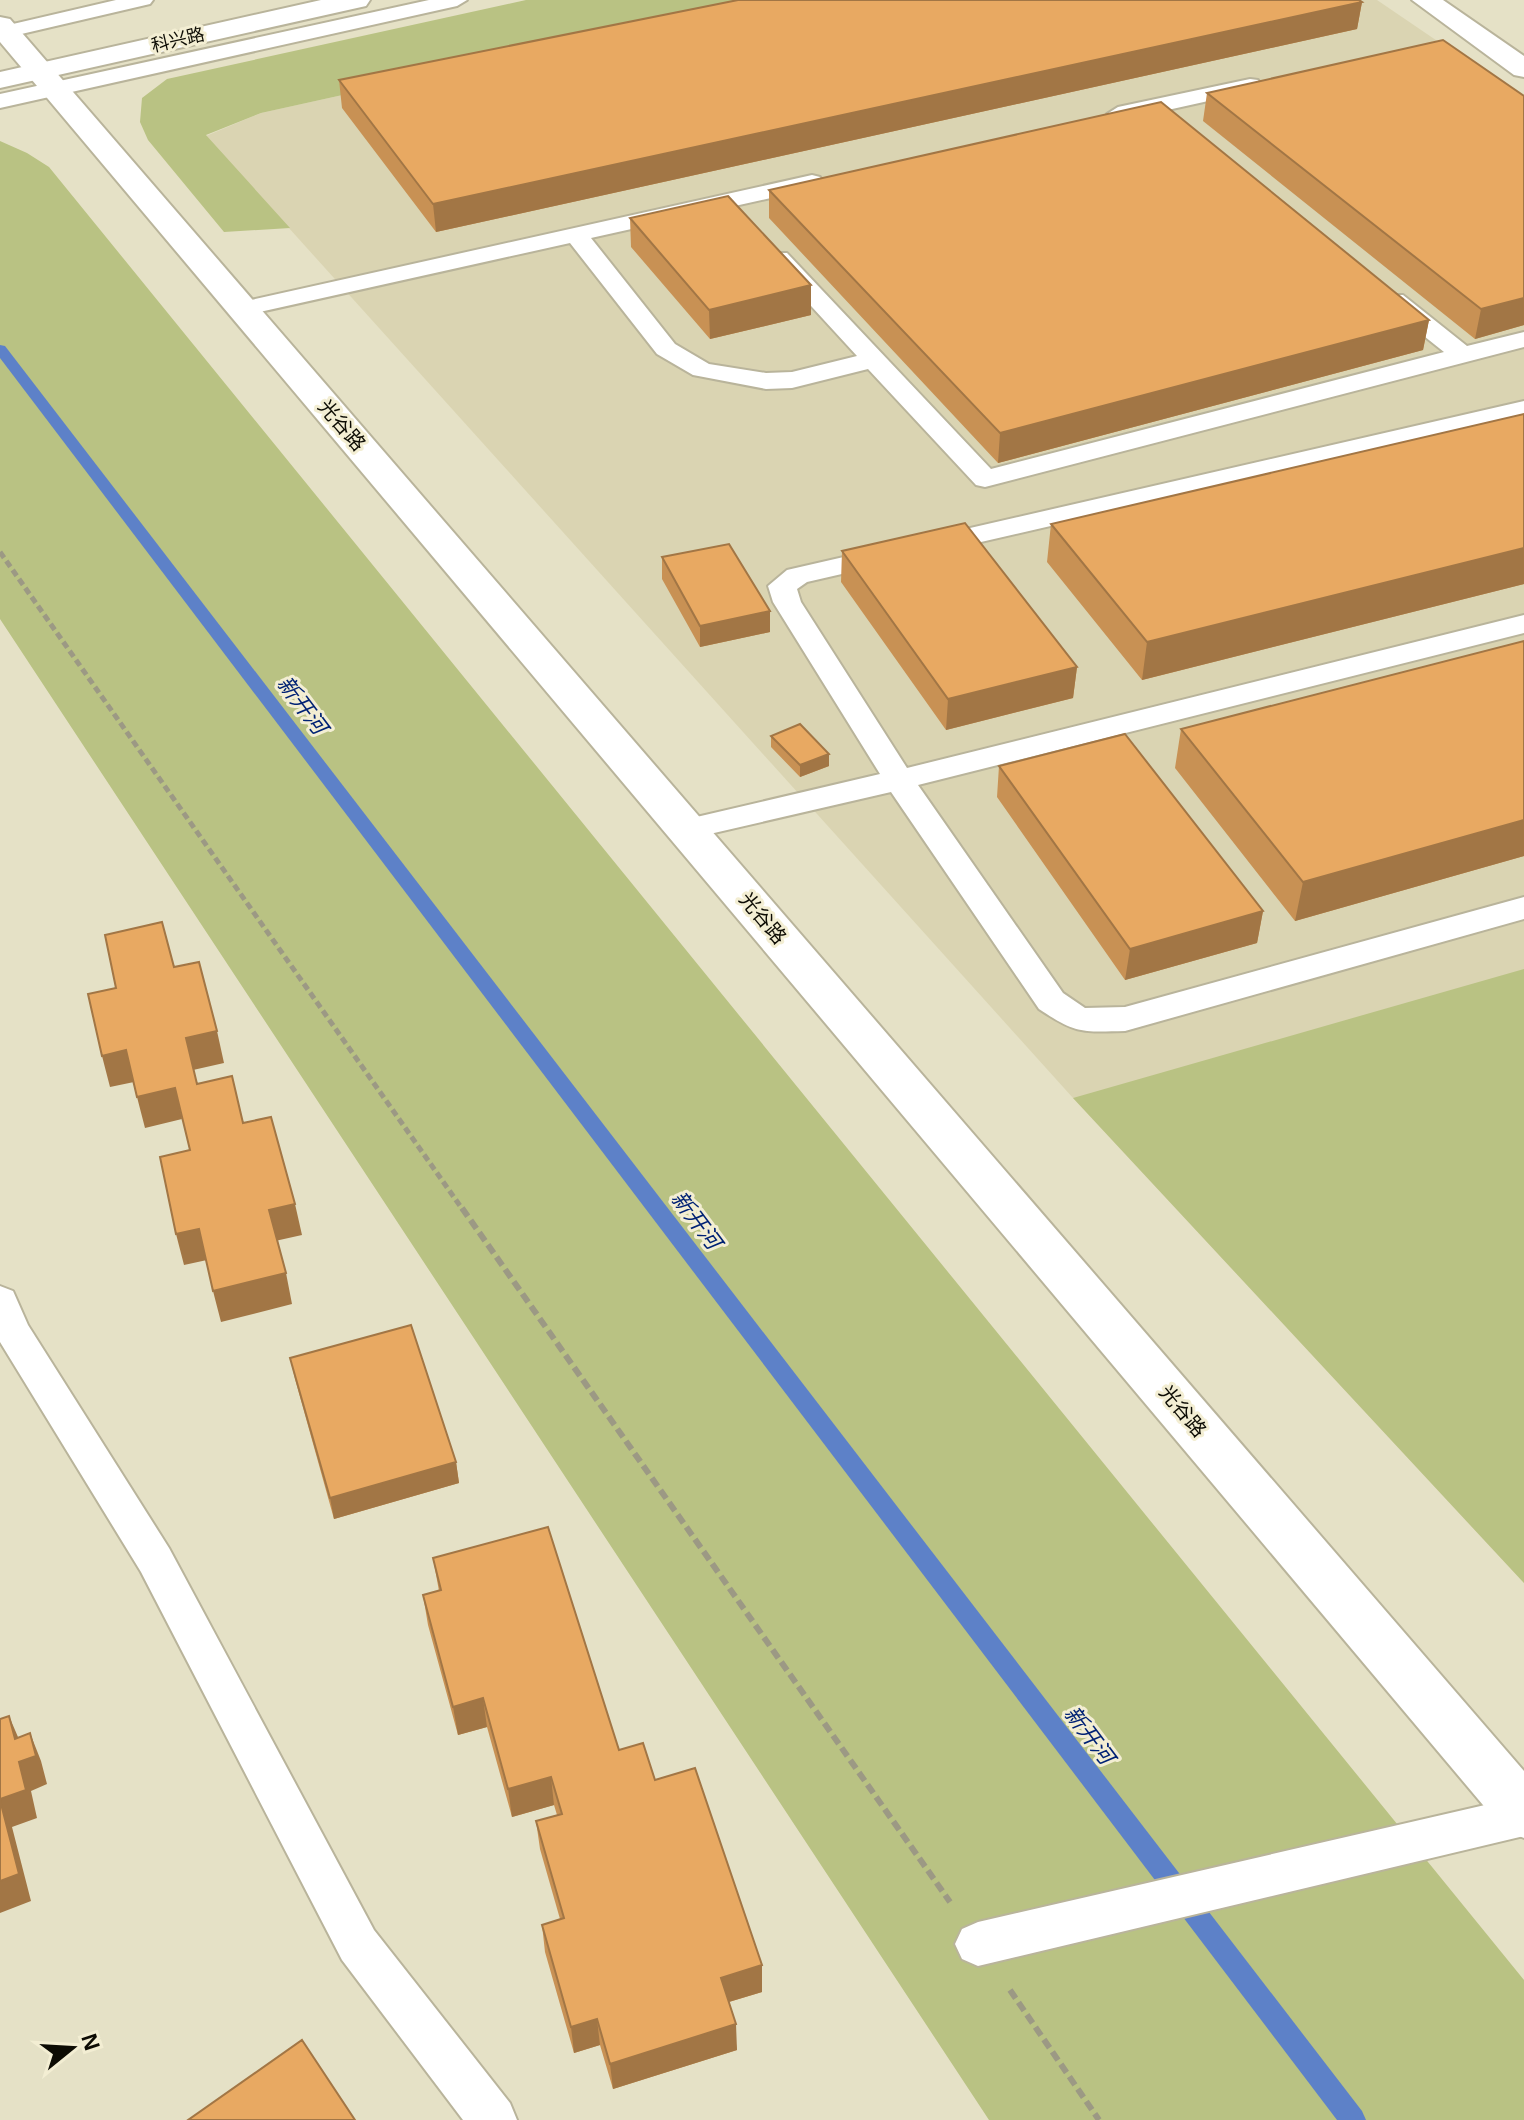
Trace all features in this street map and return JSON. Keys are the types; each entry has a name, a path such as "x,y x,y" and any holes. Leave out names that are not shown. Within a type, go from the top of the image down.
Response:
{"street":[{"name":"科兴路","path":"15,54 243,0"},
{"name":"科兴路","path":"15,54 357,0"},
{"path":"1425,0 1524,69"},
{"name":"光谷路","path":"15,54 242,309 688,829 1524,1814"}],"lane":[{"path":"0,101 15,54 143,0"},
{"path":"15,54 457,0"},
{"path":"1093,120 1273,80"},
{"path":"1154,106 1178,126"},
{"path":"242,309 833,178"},
{"path":"726,201 985,479 1524,339"},
{"path":"576,235 666,349 702,370 766,381 792,380 873,360"},
{"path":"1376,286 1463,355"},
{"path":"1524,409 797,576 782,586 787,602 899,780 1051,1001 1079,1020 1125,1019 1524,908"},
{"path":"688,829 899,780 1524,624"},
{"path":"0,1301 12,1330 155,1560 358,1945 493,2120"},
{"path":"978,1944 1524,1814"}],"path":[{"path":"0,552 852,1759 1099,2120"}],"shaded area":[{"path":"772,0 1377,0 1524,100 1524,1583 1073,1098 206,136 261,113"}],"green space":[{"path":"526,0 772,0 261,113 206,135 290,228 224,232 148,140 140,122 142,98 167,79"},
{"path":"0,141 49,167 1524,1980 1524,2120 989,2120 0,619"},
{"path":"1524,969 1524,1583 1073,1098"}],"building":[{"path":"738,0 1362,2 433,204 339,80"},
{"path":"1443,40 1524,96 1524,298 1481,309 1207,93"},
{"path":"1161,102 1429,320 1000,433 769,190"},
{"path":"728,196 811,285 709,310 630,218"},
{"path":"1524,414 1524,548 1147,642 1051,524"},
{"path":"965,523 1077,667 948,699 842,551"},
{"path":"729,544 770,611 700,626 662,557"},
{"path":"1524,641 1524,820 1303,882 1181,729"},
{"path":"800,724 829,754 800,765 771,736"},
{"path":"1125,734 1263,911 1130,949 999,766"},
{"path":"162,922 174,967 199,962 217,1031 186,1038 197,1084 232,1076 243,1123 271,1117 295,1204 269,1210 286,1273 213,1291 199,1229 176,1234 160,1157 190,1150 175,1088 137,1097 126,1050 102,1056 88,994 116,988 105,935"},
{"path":"411,1325 456,1462 330,1498 290,1358"},
{"path":"548,1527 619,1750 643,1743 655,1780 695,1768 762,1965 721,1978 736,2024 610,2064 597,2019 571,2027 542,1925 564,1918 536,1821 562,1814 551,1777 508,1789 483,1698 453,1707 423,1595 441,1590 433,1558"},
{"path":"9,1716 15,1739 30,1733 36,1756 19,1762 26,1790 0,1799 0,1719"},
{"path":"0,1800 19,1874 0,1881"},
{"path":"302,2040 355,2120 188,2120"}],"waterway":[{"name":"新开河","path":"0,349 1353,2120"}]}
